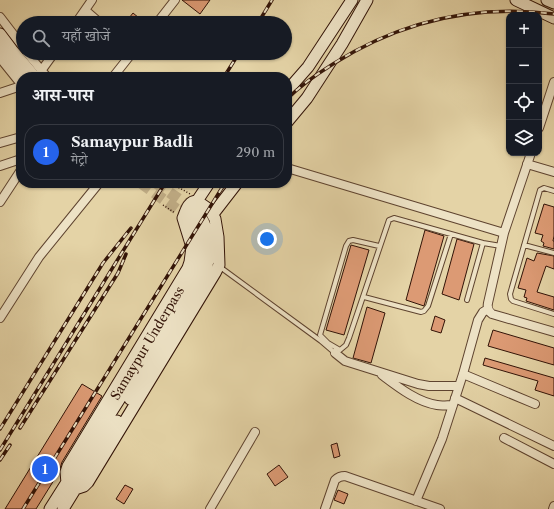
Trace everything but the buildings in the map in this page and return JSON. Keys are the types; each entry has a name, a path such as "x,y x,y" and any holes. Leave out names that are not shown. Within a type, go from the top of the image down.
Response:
{"street":[{"path":"81,16 92,0"},
{"path":"162,16 175,0"},
{"path":"292,85 308,67 352,0"},
{"path":"292,116 307,98 342,44 366,0"},
{"path":"516,0 554,18"},
{"path":"547,0 554,3"},
{"path":"85,10 92,16"},
{"path":"0,17 16,38"},
{"path":"0,34 16,53"},
{"path":"0,49 20,72"},
{"path":"24,60 38,72"},
{"path":"31,60 39,72"},
{"path":"43,72 50,60"},
{"path":"118,72 127,60"},
{"path":"1,61 16,79"},
{"path":"542,120 554,82"},
{"path":"0,93 16,87"},
{"path":"0,143 16,138"},
{"path":"530,156 504,232 488,303 488,309 492,314 554,332"},
{"path":"0,166 16,161"},
{"path":"527,164 554,172"},
{"path":"292,169 504,232"},
{"path":"1,199 16,177"},
{"path":"0,318 39,257 95,188"},
{"path":"188,207 205,188"},
{"path":"213,214 233,188"},
{"path":"63,509 71,486 66,472 68,466 188,268 192,247 183,218 190,203 194,201 188,207"},
{"path":"50,509 71,486 84,486 88,482 219,265 218,237 213,214 210,210 188,207"},
{"name":"Samaypur Underpass","path":"71,486 122,395 196,270 200,260 200,244 188,207"},
{"path":"416,501 442,439 463,374 478,320 483,312 488,309"},
{"path":"335,353 345,361 418,384 429,386 459,386"},
{"path":"373,369 410,394 437,405 454,401 554,446"},
{"path":"463,374 535,404"},
{"path":"210,509 255,432"},
{"path":"504,438 554,464"},
{"path":"325,509 335,480 341,476 345,476 440,509"}],"lane":[{"path":"554,191 544,188 540,190 510,296 513,301 554,314"},
{"path":"379,246 353,240 347,243 320,335 328,343 340,350 346,345 364,297 387,223 392,218 483,243 501,246"},
{"path":"364,297 421,312 424,311 428,306 451,234"},
{"path":"467,300 483,243"},
{"path":"524,245 554,253"},
{"path":"219,265 321,340 335,353"}],"path":[{"path":"177,188 188,207"},
{"path":"163,205 188,207"}],"tunnel":[{"path":"148,188 186,216"},
{"path":"163,188 190,207"}],"railway":[{"path":"262,16 272,0"},
{"path":"292,94 309,80 359,49 412,27 439,19 467,14 495,12 554,14"},
{"path":"227,72 235,60"},
{"path":"0,450 162,188"},
{"path":"23,509 222,188"},
{"path":"0,429 103,263 131,228"},
{"path":"20,428 118,273 126,254"},
{"path":"0,460 10,445"}],"place":[{"name":"Samaypur Badli","path":"45,469"}]}
